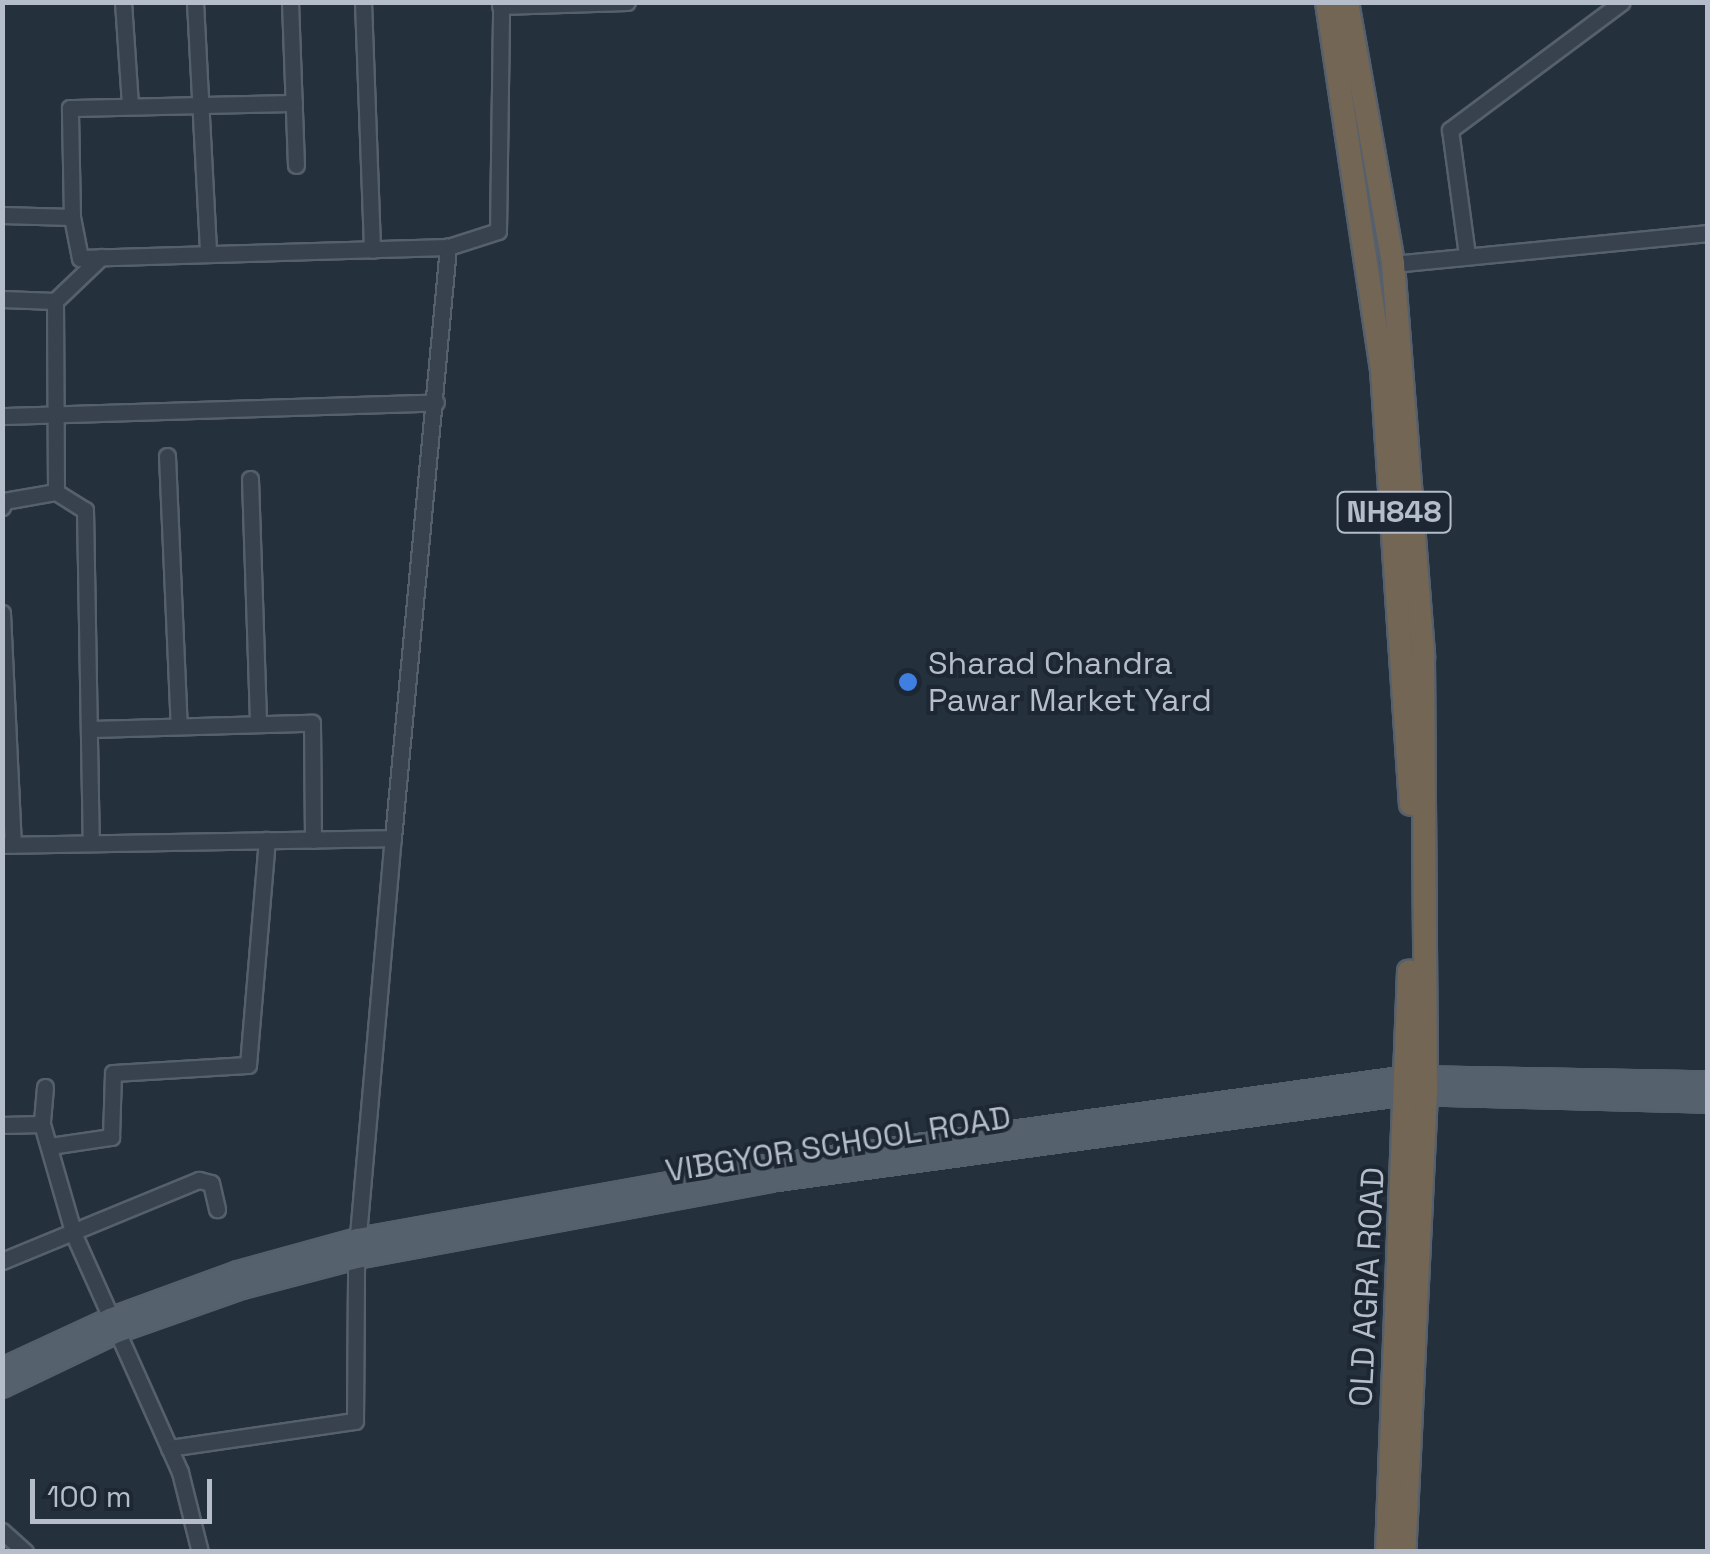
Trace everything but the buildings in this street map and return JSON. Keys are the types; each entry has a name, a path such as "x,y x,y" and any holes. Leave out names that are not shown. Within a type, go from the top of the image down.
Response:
{"highway":[{"name":"OLD AGRA ROAD","path":"1327,2 1373,292 1406,661 1413,866 1408,1025 1417,1085 1386,1552"},
{"name":"NH848","path":"1347,2 1393,264 1423,658 1417,1085 1404,1552"}],"main road":[{"name":"VIBGYOR SCHOOL ROAD","path":"2,1369 171,1304 357,1248 856,1161 1417,1085 1708,1082"},
{"name":"VIBGYOR SCHOOL ROAD","path":"1417,1085 1708,1102"},
{"name":"VIBGYOR SCHOOL ROAD","path":"2,1387 113,1326"}],"street":[{"path":"123,2 130,106"},
{"path":"195,2 208,254"},
{"path":"290,2 296,165"},
{"path":"364,2 372,250"},
{"path":"294,103 70,108 72,217 80,258 448,246 498,230 500,4 627,2"},
{"path":"1467,255 1450,130 1622,2"},
{"path":"2,215 72,217"},
{"path":"1393,264 1708,233"},
{"path":"169,1448 354,1421 357,1248 448,246"},
{"path":"2,299 55,301 101,257"},
{"path":"55,301 56,492"},
{"path":"2,416 436,402"},
{"path":"167,456 179,726"},
{"path":"250,479 258,724"},
{"path":"2,507 4,500 56,492 85,510 91,841"},
{"path":"2,614 8,845 393,838"},
{"path":"91,729 312,723 313,840"},
{"path":"50,1146 111,1137 113,1073 248,1064 267,840"},
{"path":"45,1088 42,1124 74,1235 169,1448 191,1504 200,1552"},
{"path":"2,1125 42,1124"},
{"path":"2,1261 74,1235 84,1224 198,1180 211,1182 217,1210"},
{"path":"2,1531 25,1552"}],"place":[{"name":"Sharad Chandra Pawar Market Yard","path":"908,682"}]}
